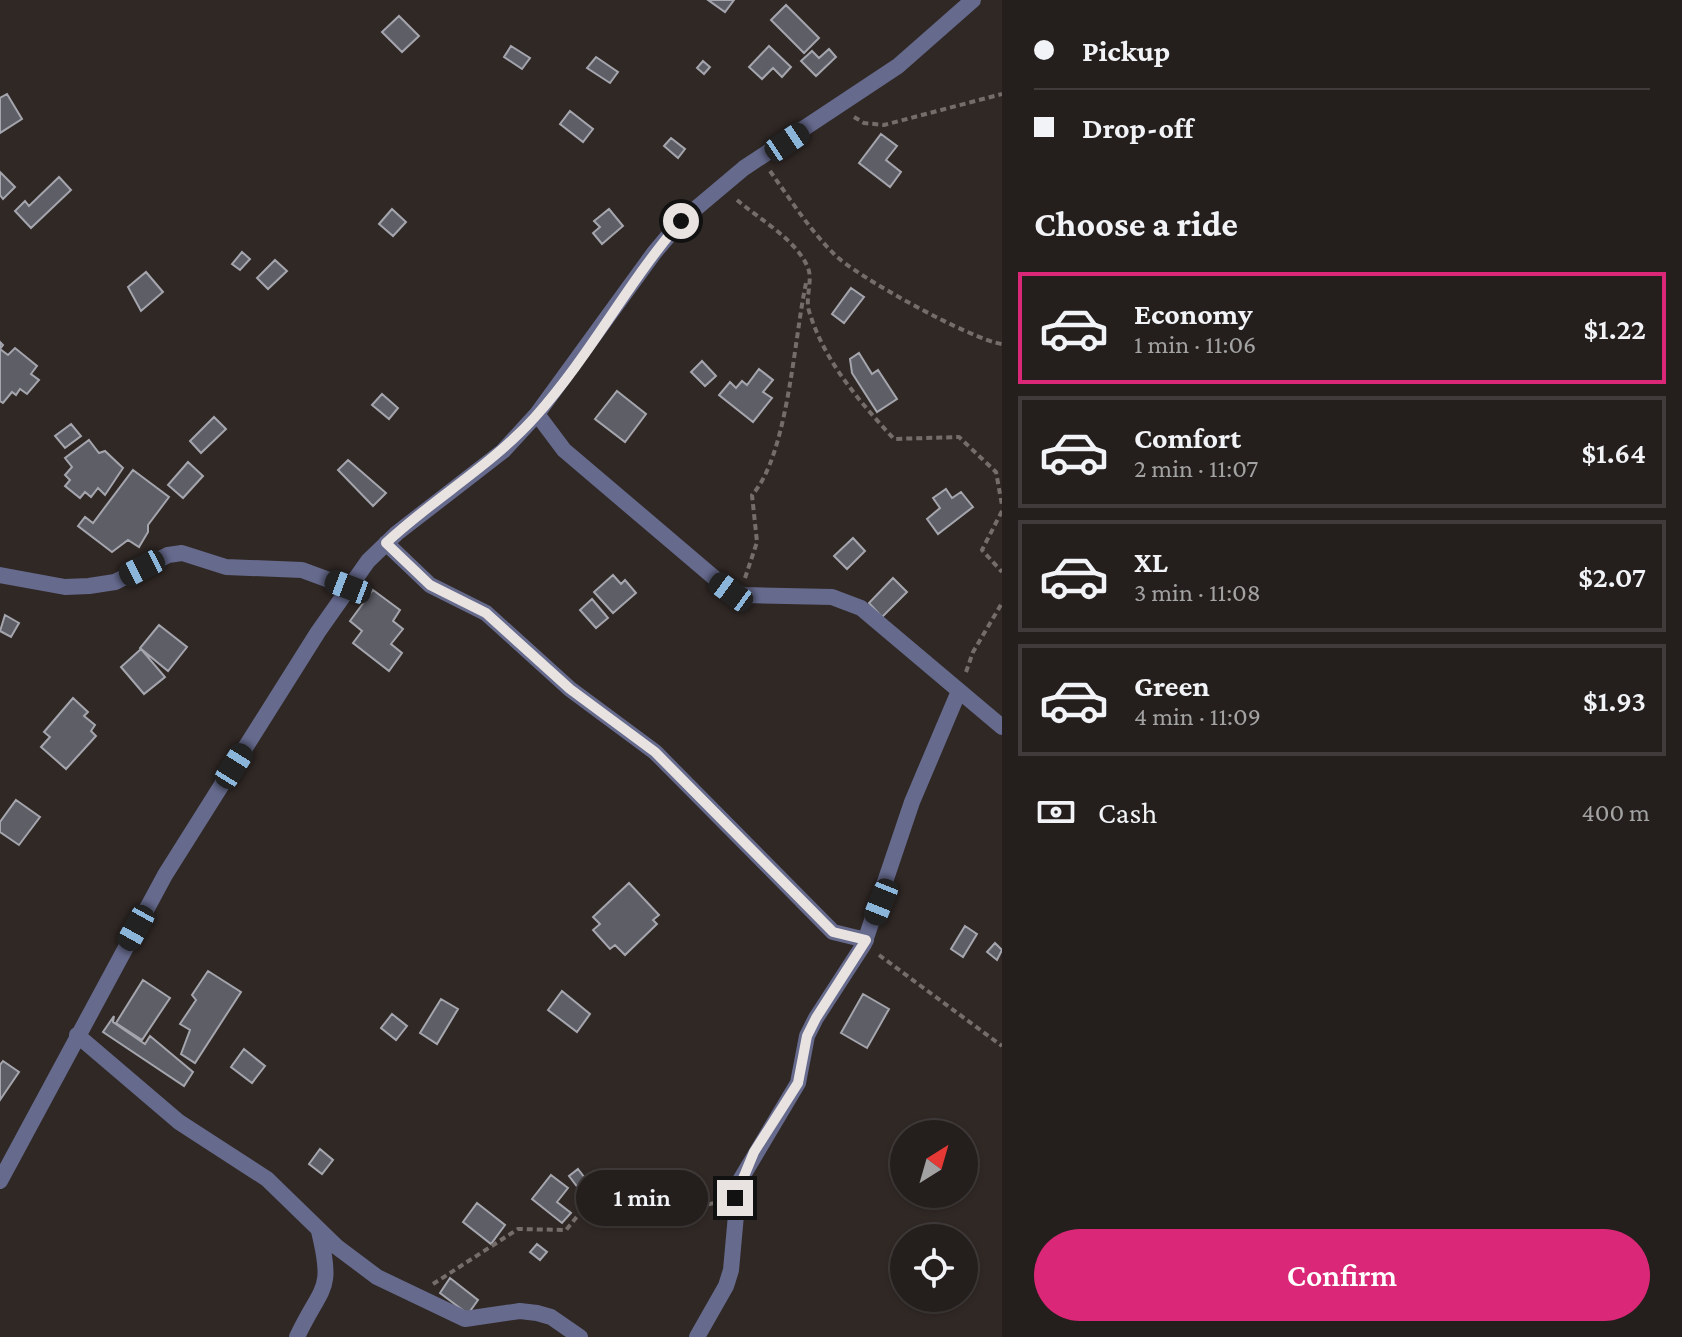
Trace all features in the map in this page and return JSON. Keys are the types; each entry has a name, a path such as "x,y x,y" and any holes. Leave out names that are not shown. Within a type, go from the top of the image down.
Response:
{"street":[{"path":"0,1181 165,875 348,587 386,543 503,451 537,414 654,253 720,186 898,66 973,0"},
{"path":"537,414 564,450 713,578 736,593 832,597 861,608 1002,727"},
{"path":"386,543 430,585 486,613 570,689 655,752 833,932 865,942"},
{"path":"0,575 65,587 89,586 115,582 168,555 182,553 226,567 302,570 348,587"},
{"path":"697,1337 726,1286 731,1270 735,1198 754,1152 798,1083 807,1036 816,1018 865,942 912,802 959,691"},
{"path":"77,1035 179,1122 267,1179 357,1265 465,1319 520,1311 537,1313 551,1317 580,1337"},
{"path":"297,1337 325,1288 329,1273 318,1229"}],"path":[{"path":"837,108 864,123 884,125 1002,94"},
{"path":"762,159 806,224 837,257 958,329 1002,344"},
{"path":"720,186 794,248 809,269 808,307 821,342 863,404 894,439 959,437 996,472 1002,508 982,550 1002,572"},
{"path":"736,593 756,553 752,495 766,475 782,423 809,269"},
{"path":"959,691 973,652 1002,603"},
{"path":"865,942 1002,1046"},
{"path":"418,1294 518,1229 566,1230 594,1196 630,1195 659,1209 675,1211 735,1198"}],"building":[{"path":"708,0 734,0 725,12"},
{"path":"786,5 819,38 804,53 771,20"},
{"path":"399,16 419,36 402,52 382,32"},
{"path":"511,46 530,58 522,69 504,57"},
{"path":"769,46 791,67 782,77 773,68 762,79 749,67"},
{"path":"829,49 836,57 816,76 801,61 812,51 819,58"},
{"path":"596,57 618,72 610,83 587,68"},
{"path":"703,61 710,67 704,74 697,68"},
{"path":"7,94 22,119 0,133 0,98"},
{"path":"570,111 593,129 583,142 560,124"},
{"path":"881,134 897,146 886,160 901,172 890,187 859,163"},
{"path":"671,138 685,149 678,158 664,146"},
{"path":"0,172 15,187 3,199 0,195"},
{"path":"59,177 71,190 31,228 15,211 25,201 29,206"},
{"path":"392,209 406,222 393,236 379,224"},
{"path":"609,209 623,226 602,244 593,233 600,227 594,221"},
{"path":"242,252 250,259 240,270 232,264"},
{"path":"275,260 287,271 268,289 257,278"},
{"path":"146,272 163,292 141,311 128,287"},
{"path":"851,288 864,297 844,323 832,314"},
{"path":"15,348 37,366 31,374 39,380 27,394 20,389 16,395 12,392 3,403 0,401 0,349 8,355"},
{"path":"859,353 872,374 878,370 897,399 877,412 852,373 850,359"},
{"path":"702,361 716,376 705,386 691,372"},
{"path":"759,369 773,380 763,392 772,398 753,422 719,395 730,382 736,388 742,381 747,385"},
{"path":"617,391 646,414 625,442 595,419"},
{"path":"382,394 398,408 389,419 372,405"},
{"path":"214,417 226,429 201,453 190,441"},
{"path":"71,424 81,436 65,448 55,436"},
{"path":"89,440 99,453 105,451 123,468 105,495 98,488 91,497 85,492 80,498 65,486 70,480 65,475 72,467 65,458"},
{"path":"348,460 386,493 373,506 338,470"},
{"path":"188,462 203,476 183,498 168,485"},
{"path":"133,470 169,497 148,525 148,532 139,547 128,540 112,552 78,526 85,517 93,523"},
{"path":"946,489 952,498 961,492 973,507 938,534 927,519 940,508 933,498"},
{"path":"853,538 865,551 847,569 834,556"},
{"path":"613,575 621,584 625,580 636,593 613,613 594,592"},
{"path":"893,578 907,592 882,617 869,603"},
{"path":"373,590 400,610 393,621 403,629 391,644 402,653 389,671 353,643 362,631 350,621"},
{"path":"592,599 608,618 596,628 580,610"},
{"path":"5,615 19,623 11,637 0,631"},
{"path":"159,625 187,647 168,671 140,648"},
{"path":"141,649 165,677 144,694 121,667"},
{"path":"73,698 88,712 84,716 95,725 91,731 96,736 66,769 41,747 50,737 44,732"},
{"path":"16,800 40,817 19,845 0,832 0,822"},
{"path":"629,883 659,915 653,920 657,924 625,955 615,945 610,949 593,930 600,924 593,917"},
{"path":"965,926 977,934 963,957 951,949"},
{"path":"995,943 1002,950 997,960 987,952"},
{"path":"208,971 241,992 195,1063 181,1054 190,1030 180,1024 196,1000 192,995"},
{"path":"143,980 170,998 142,1040 116,1023"},
{"path":"562,991 590,1014 577,1032 548,1010"},
{"path":"863,994 889,1009 867,1048 841,1033"},
{"path":"441,999 458,1009 437,1044 420,1033"},
{"path":"392,1014 407,1026 396,1040 381,1028"},
{"path":"114,1016 113,1022 145,1044 150,1036 193,1072 184,1086 103,1032"},
{"path":"244,1049 265,1066 252,1083 231,1067"},
{"path":"3,1061 19,1072 0,1100 0,1065"},
{"path":"320,1149 333,1160 322,1174 309,1164"},
{"path":"578,1169 588,1182 579,1189 569,1176"},
{"path":"551,1175 568,1188 557,1202 571,1213 562,1223 532,1199"},
{"path":"477,1203 505,1225 491,1244 463,1222"},
{"path":"537,1244 547,1252 540,1260 530,1252"},
{"path":"450,1278 478,1300 468,1314 440,1293"}],"route":[{"path":"681,221 654,253 537,414 503,451 386,543 430,585 486,613 570,689 655,752 833,932 866,940 816,1018 807,1036 798,1083 754,1152 739,1182 735,1198"}]}
